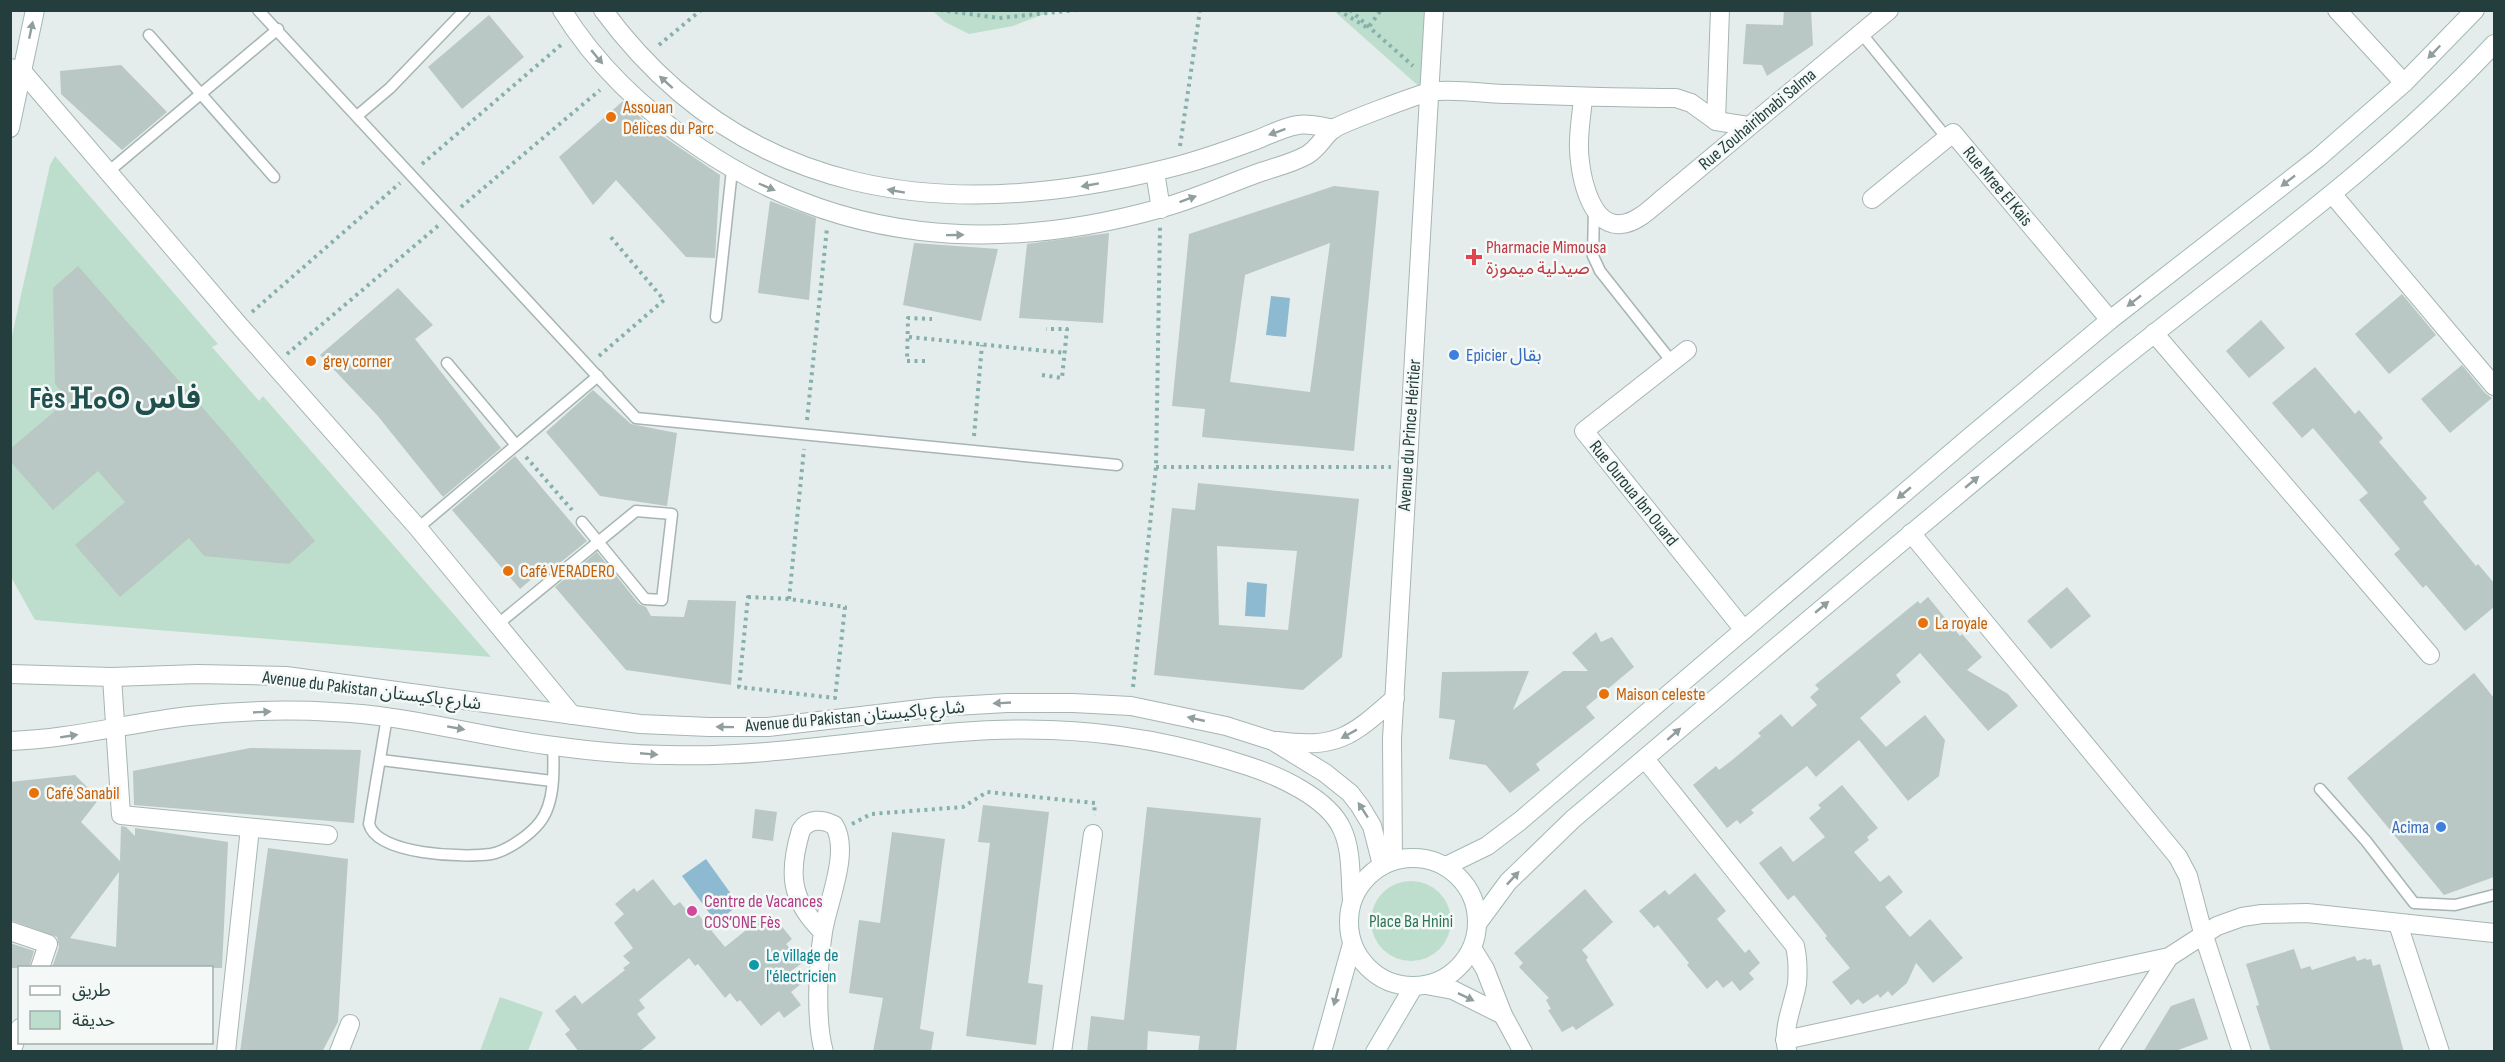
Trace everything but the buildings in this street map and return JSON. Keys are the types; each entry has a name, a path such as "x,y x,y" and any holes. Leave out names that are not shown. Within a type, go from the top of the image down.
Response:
{"street":[{"path":"10,128 16,70 35,10"},
{"path":"562,10 586,45 615,78 678,134 732,170 763,186 829,212 902,230 946,235 1003,234 1058,229 1115,220 1161,209 1309,154 1334,129 1430,86 1584,97 1676,98 1691,103 1716,122 1748,126"},
{"path":"603,10 642,59 669,85 717,122 754,144 831,175 870,186 912,193 951,196 1003,195 1064,190 1178,166 1299,124 1334,129"},
{"name":"Avenue du Prince Héritier","path":"1388,862 1407,468 1434,10"},
{"path":"1716,122 1720,10"},
{"name":"Rue Zouhairibnabi Salma","path":"1594,209 1608,222 1623,225 1644,213 1889,10"},
{"path":"2337,10 2404,83"},
{"path":"1446,866 1487,846 1520,821 2110,320 2318,158 2404,83 2475,10"},
{"path":"1477,924 1508,882 1541,848 1911,533 2154,333 2333,195 2421,117 2494,44"},
{"path":"16,70 108,172 418,528 572,715"},
{"path":"1584,97 1579,145 1584,184 1594,209"},
{"name":"Rue Mree El Kais","path":"1872,199 1953,133 2110,320"},
{"path":"1155,172 1161,209"},
{"path":"2333,195 2494,386"},
{"path":"2154,333 2430,655"},
{"name":"Rue Ouroua Ibn Ouard","path":"1687,350 1584,431 1744,630"},
{"path":"1911,533 2178,857 2188,876 2242,1052"},
{"name":"Avenue du Pakistan شارع باكيستان","path":"10,675 286,676 640,724 768,728 937,707 984,704 1073,703 1131,706 1226,726 1273,741 1325,773 1350,793 1372,826 1388,862"},
{"path":"112,677 121,815 328,835"},
{"path":"1273,741 1303,745 1337,740 1350,735 1368,722 1395,698"},
{"name":"Avenue du Pakistan شارع باكيستان","path":"10,741 45,739 191,716 280,711 336,712 387,717 553,746 668,756 730,754 980,732 1048,729 1111,734 1165,743 1266,772 1323,805 1342,827 1348,845 1352,900"},
{"path":"1645,759 1795,946 1798,962 1797,985 1786,1046 2169,957 2204,933 2242,917 2307,913 2494,933"},
{"path":"823,932 803,910 796,895 793,879 798,837 804,825 820,820 834,825 840,839 835,887 823,932 818,1019 824,1052"},
{"path":"226,1052 250,828"},
{"path":"1062,1052 1093,834"},
{"path":"1375,1052 1420,985 1443,978 1453,971 1472,948 1477,924 1475,905 1468,888 1446,866 1423,858 1388,862 1361,882 1352,900 1348,922 1352,944 1361,960 1374,973 1395,984 1420,985 1453,990 1503,1015"},
{"path":"2398,924 2440,1052"},
{"path":"10,932 48,944 41,966"},
{"path":"1322,1052 1352,944"},
{"path":"1472,948 1485,969 1503,1015 1523,1052"},
{"path":"2108,1052 2169,957"},
{"path":"339,1052 350,1024"},
{"path":"11,1052 18,1033"}],"lane":[{"path":"258,10 636,418 1117,465"},
{"path":"357,116 390,88 465,10"},
{"path":"108,172 278,29"},
{"path":"1861,33 1947,138"},
{"path":"149,35 274,177"},
{"path":"716,317 732,170"},
{"path":"1594,209 1593,256 1600,271 1672,362"},
{"path":"447,363 516,445"},
{"path":"418,528 598,376"},
{"path":"498,624 599,541 636,512 672,514 662,600 645,599 599,541 582,522"},
{"path":"387,717 369,824 377,838 426,854 492,854 518,841 541,822 548,803 552,781 553,746"},
{"path":"381,760 552,781"},
{"path":"2320,789 2366,841 2414,903 2455,905 2494,895"}],"path":[{"path":"642,59 701,10"},
{"path":"940,10 999,18 1077,10"},
{"path":"1178,166 1200,10"},
{"path":"1338,10 1368,28"},
{"path":"1350,10 1430,86"},
{"path":"1368,28 1381,10"},
{"path":"1131,706 1156,467 1161,209"},
{"path":"789,599 829,212"},
{"path":"589,365 664,300 609,235"},
{"path":"925,361 907,361 908,318 932,319"},
{"path":"1042,375 1062,378 1066,353 1067,329 1046,329"},
{"path":"909,337 1066,353"},
{"path":"973,452 982,345"},
{"path":"516,445 582,522"},
{"path":"1156,467 1407,468"},
{"path":"748,597 789,599 845,607 835,698 739,687 748,597"},
{"path":"840,839 851,825 871,814 963,807 987,792 1095,803 1093,834"}],"green space":[{"path":"933,11 1052,11 1013,26 969,34 945,22"},
{"path":"1334,11 1426,11 1422,89"},
{"path":"55,156 218,344 212,347 259,401 263,396 491,657 35,620 11,577 11,340 50,165"},
{"name":"Place Ba Hnini","path":"1411,881 1426,884 1439,893 1448,906 1451,921 1448,936 1439,949 1426,958 1411,961 1396,958 1383,949 1374,936 1371,921 1374,906 1383,893 1396,884"},
{"path":"500,997 543,1012 528,1051 480,1051"}],"water":[{"path":"1271,296 1290,298 1286,337 1266,335"},
{"path":"1247,582 1267,584 1265,617 1245,616"},
{"path":"706,859 739,905 716,922 682,876"}],"place":[{"name":"Assouan Délices du Parc","path":"611,117"},
{"name":"Pharmacie Mimousa صيدلية ميموزة","path":"1474,257"},
{"name":"Epicier بقال","path":"1454,355"},
{"name":"grey corner","path":"311,361"},
{"name":"Café VERADERO","path":"508,571"},
{"name":"La royale","path":"1923,623"},
{"name":"Maison celeste","path":"1604,694"},
{"name":"Café Sanabil","path":"34,793"},
{"name":"Acima","path":"2441,827"},
{"name":"Centre de Vacances COS’ONE Fès","path":"692,911"},
{"name":"Le village de l'électricien","path":"754,965"}],"district":[{"name":"Fès ⴼⴰⵙ فاس","path":"115,398"}]}
